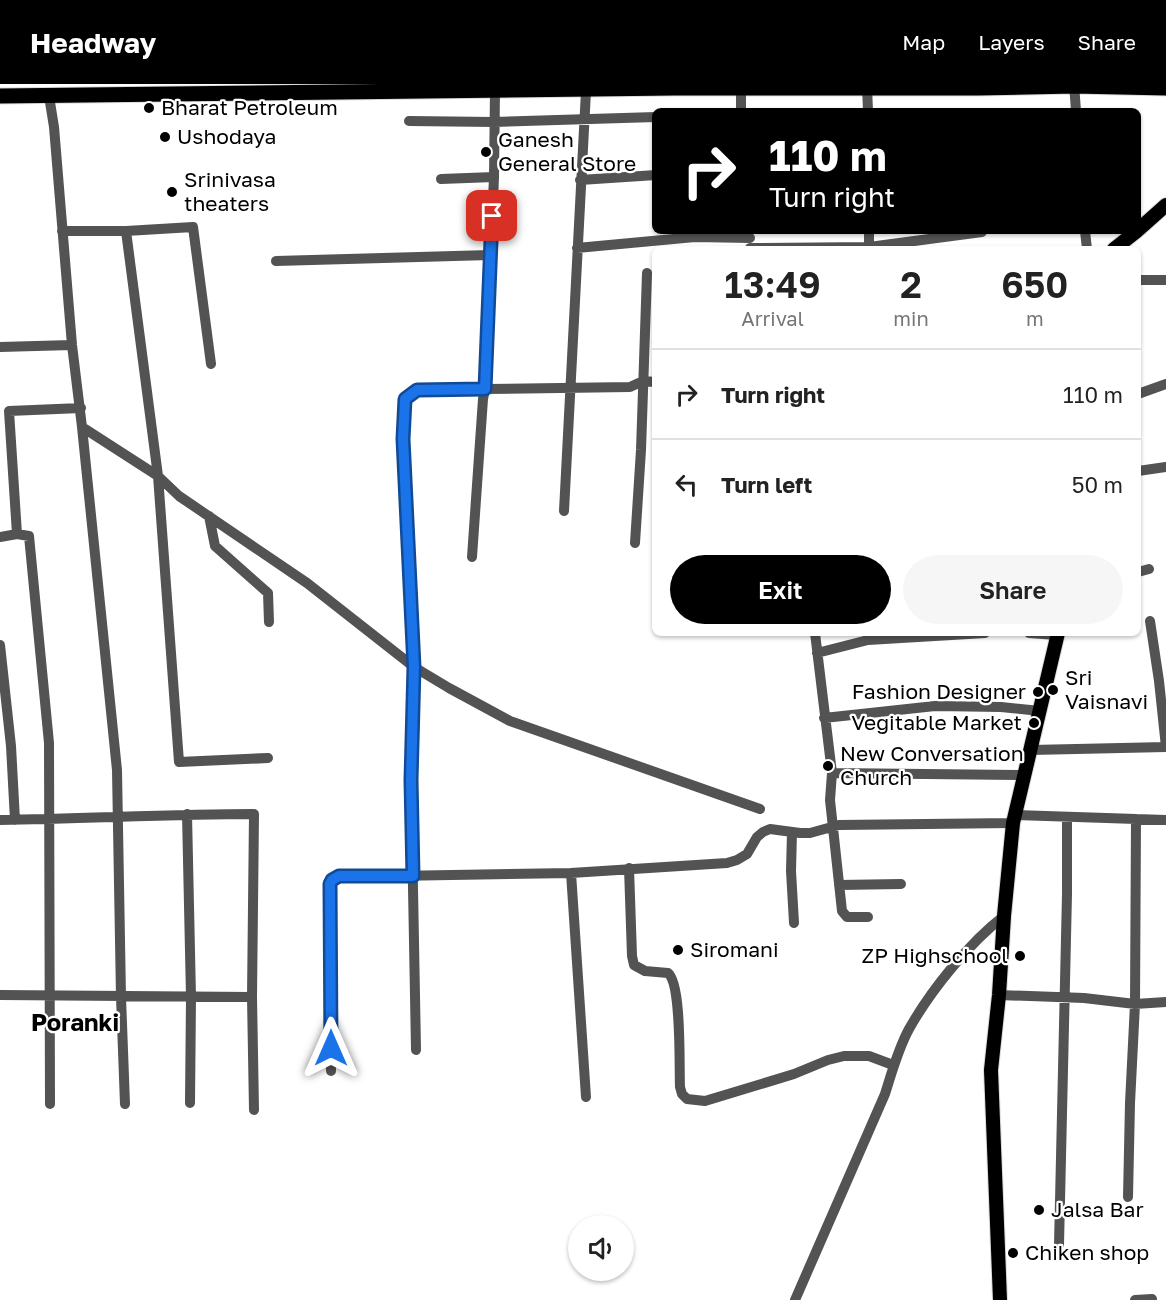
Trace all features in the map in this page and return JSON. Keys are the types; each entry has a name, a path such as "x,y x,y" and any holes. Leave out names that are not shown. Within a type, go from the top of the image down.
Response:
{"highway":[{"path":"0,96 495,90 980,88 1074,85 1166,88"}],"main road":[{"path":"1141,227 1166,208"},
{"path":"1118,246 1132,234"},
{"path":"1000,1300 991,1070 1004,916 1014,819 1058,636"}],"street":[{"path":"1074,85 1076,108"},
{"path":"867,87 868,108"},
{"path":"741,89 741,108"},
{"path":"471,557 485,389 494,177 495,90"},
{"path":"564,512 586,91"},
{"path":"49,96 54,127 72,345 81,408 117,770 125,1104"},
{"path":"409,121 494,122 652,117"},
{"path":"580,180 652,175"},
{"path":"441,179 494,177"},
{"path":"62,231 126,231 193,227 211,364"},
{"path":"126,231 158,476 179,762 268,758"},
{"path":"882,246 962,234"},
{"path":"577,248 695,237 793,246"},
{"path":"695,237 695,246"},
{"path":"276,261 490,255"},
{"path":"635,543 647,273"},
{"path":"1141,280 1166,280"},
{"path":"646,315 652,310"},
{"path":"0,347 72,345"},
{"path":"416,1050 411,780 414,667 403,439 405,399 417,390 630,387 643,381 652,382"},
{"path":"1141,393 1166,384"},
{"path":"17,534 5,411 81,408"},
{"path":"82,427 158,476 179,496 334,604 414,667 510,721 760,809"},
{"path":"1141,471 1166,467"},
{"path":"209,516 215,546 268,593 269,622"},
{"path":"0,537 17,534 29,536 49,743 50,1104"},
{"path":"1031,750 1166,747 1150,621"},
{"path":"815,636 832,773 830,800 844,915 847,917 868,916"},
{"path":"817,653 868,640 935,636"},
{"path":"0,645 11,746 15,820"},
{"path":"825,718 935,706 1001,707 1040,711"},
{"path":"832,773 1025,775"},
{"path":"187,814 191,997 190,1103"},
{"path":"0,820 255,814 252,997 254,1110"},
{"path":"331,1071 330,884 339,876 571,873 727,863 747,854 758,837 765,831 777,829 810,833 839,825 1067,817 1166,820"},
{"path":"1059,1245 1067,817"},
{"path":"1128,1197 1135,1004 1136,819"},
{"path":"792,832 791,871 794,923"},
{"path":"629,868 634,965 645,971 668,973 674,982 677,1001 680,1087 687,1099 705,1101 844,1056 869,1056 893,1065"},
{"path":"571,873 586,1097"},
{"path":"839,885 901,884"},
{"path":"795,1300 885,1094 893,1065 909,1029 933,993 969,948 987,929 1004,916"},
{"path":"0,995 252,997"},
{"path":"999,995 1063,997 1135,1004 1166,1002"},
{"path":"1135,1300 1152,1299"}],"place":[{"name":"Bharat Petroleum","path":"149,108"},
{"name":"Ushodaya","path":"165,137"},
{"name":"Ganesh General Store","path":"486,152"},
{"name":"Srinivasa theaters","path":"172,192"},
{"name":"Sri Vaisnavi","path":"1053,690"},
{"name":"Fashion Designer","path":"1038,692"},
{"name":"Vegitable Market","path":"1034,723"},
{"name":"New Conversation Church","path":"828,766"},
{"name":"Siromani","path":"678,950"},
{"name":"ZP Highschool","path":"1020,956"},
{"name":"Jalsa Bar","path":"1039,1210"},
{"name":"Chiken shop","path":"1013,1253"}],"district":[{"name":"Poranki","path":"75,1023"}],"route":[{"path":"331,1048 330,884 334,877 339,876 413,876 411,780 414,667 407,484 403,439 405,399 417,390 485,389 492,216"}]}
